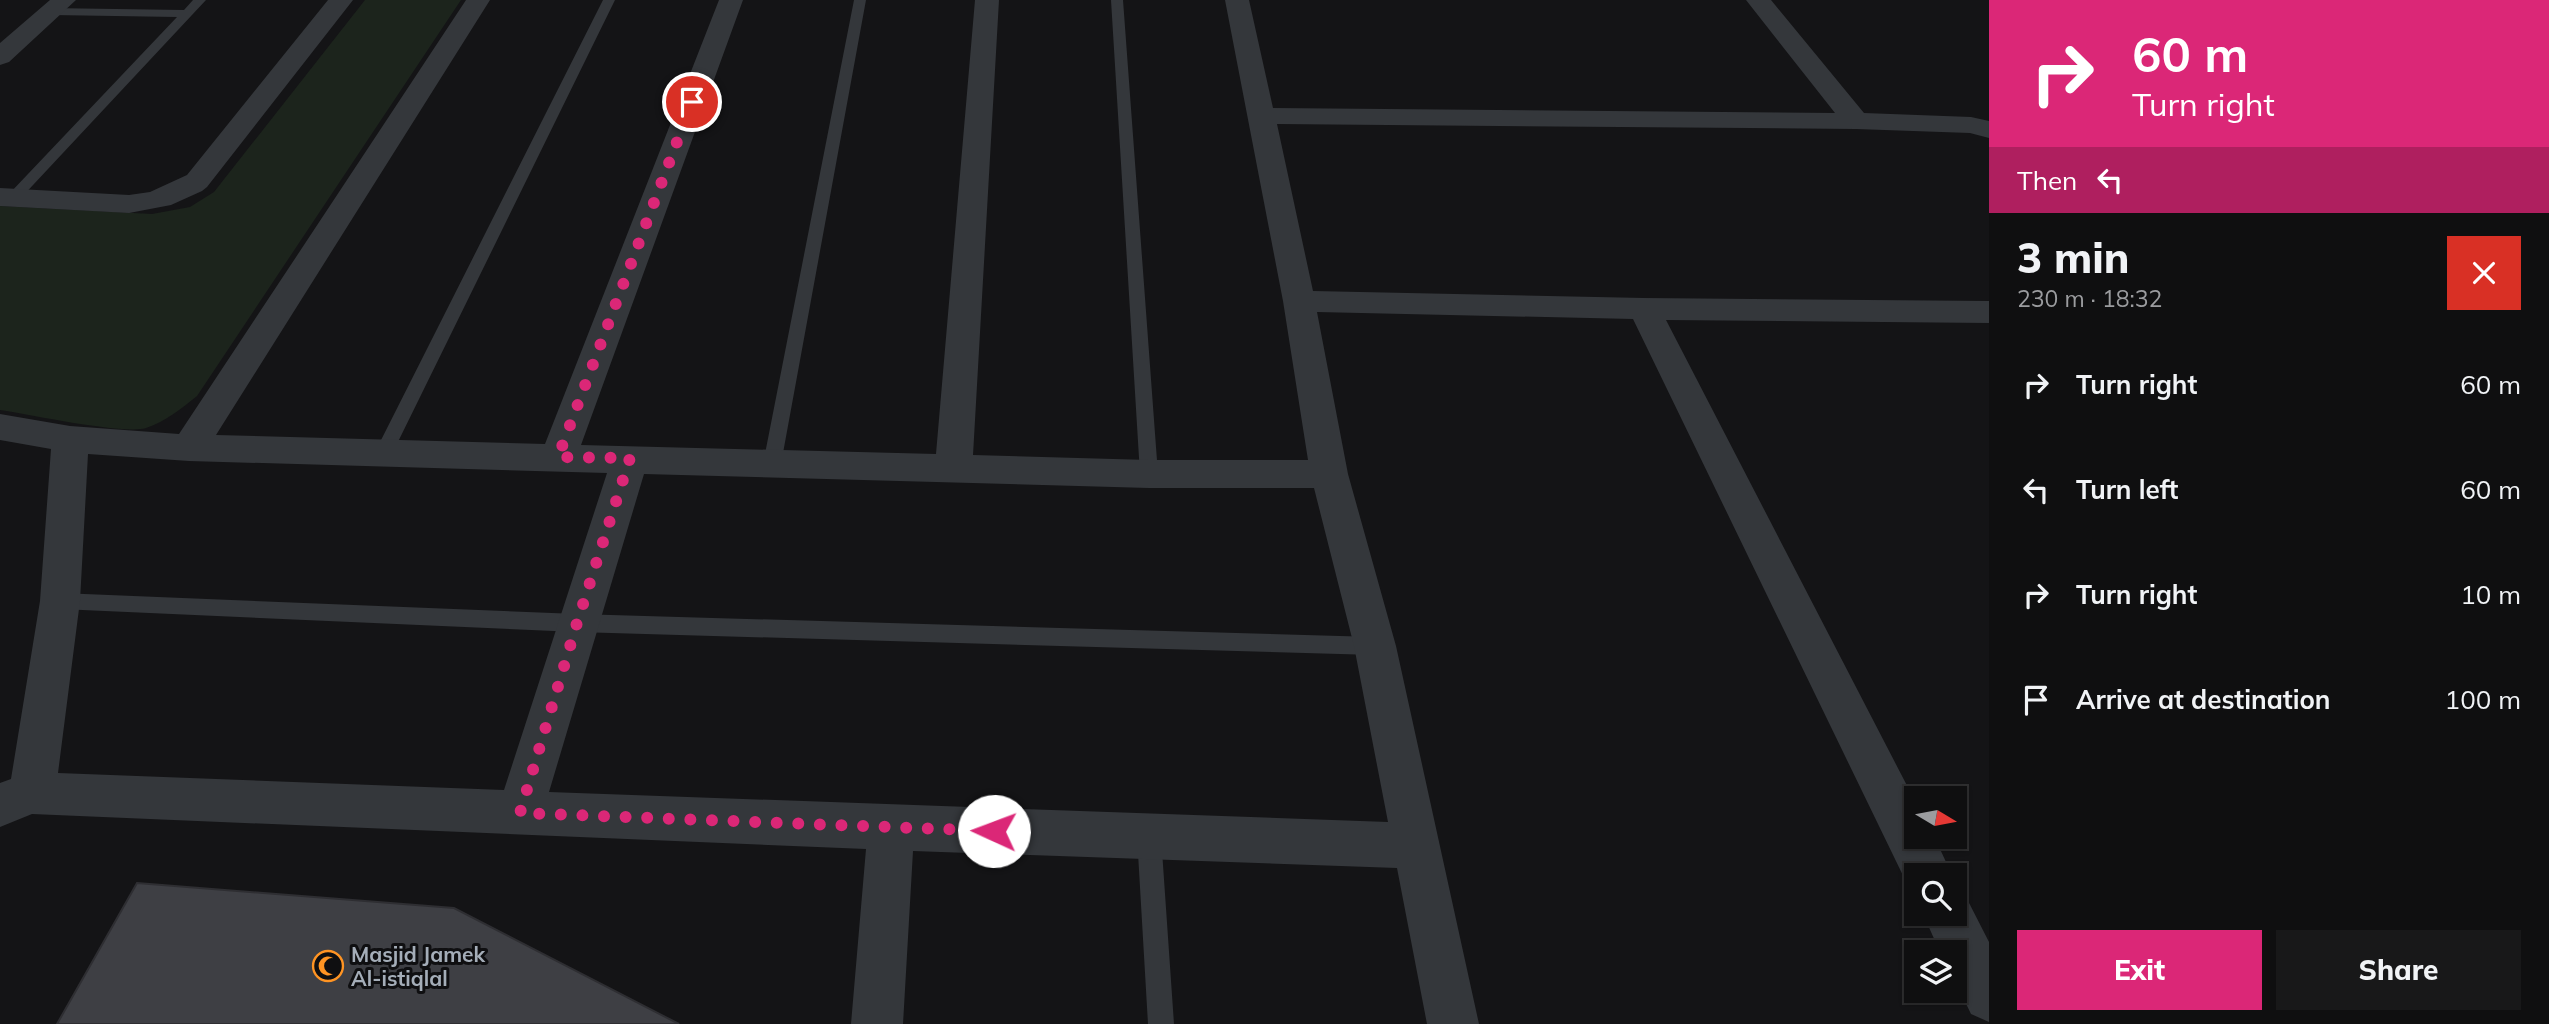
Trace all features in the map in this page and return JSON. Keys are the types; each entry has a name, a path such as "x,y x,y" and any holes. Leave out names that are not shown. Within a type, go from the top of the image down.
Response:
{"street":[{"path":"7,197 124,203 149,202 177,193 197,181 341,0"},
{"path":"189,449 478,0"},
{"path":"558,457 731,0"},
{"path":"954,467 986,0"},
{"path":"1237,0 1299,301 1329,474 1375,646 1453,1024"},
{"path":"1758,0 1856,121"},
{"path":"0,57 58,6"},
{"path":"1259,116 1856,121 1971,125 1989,130"},
{"path":"1299,301 1644,309 1989,312"},
{"path":"1644,309 1922,863"},
{"path":"0,427 70,439 189,449 630,458 1149,474 1329,474"},
{"path":"70,439 60,601 16,799 520,813 1416,846"},
{"path":"520,813 630,458"},
{"path":"877,1024 891,828"},
{"path":"1954,926 1989,996"}],"lane":[{"path":"7,197 200,0"},
{"path":"384,452 609,0"},
{"path":"772,464 860,0"},
{"path":"1117,0 1149,474"},
{"path":"58,6 187,14"},
{"path":"60,601 577,623 1375,646"},
{"path":"1149,836 1161,1024"}],"shaded area":[{"path":"365,0 461,0 197,396 160,422 135,429 118,429 0,410 0,206 152,214 190,207 214,192"}],"building":[{"name":"Masjid Jamek Al-istiqlal","path":"137,883 454,908 679,1024 57,1024"}],"place":[{"name":"Masjid Jamek Al-istiqlal","path":"328,966"}],"route":[{"path":"692,102 558,457 630,458 520,813 994,831"}]}
